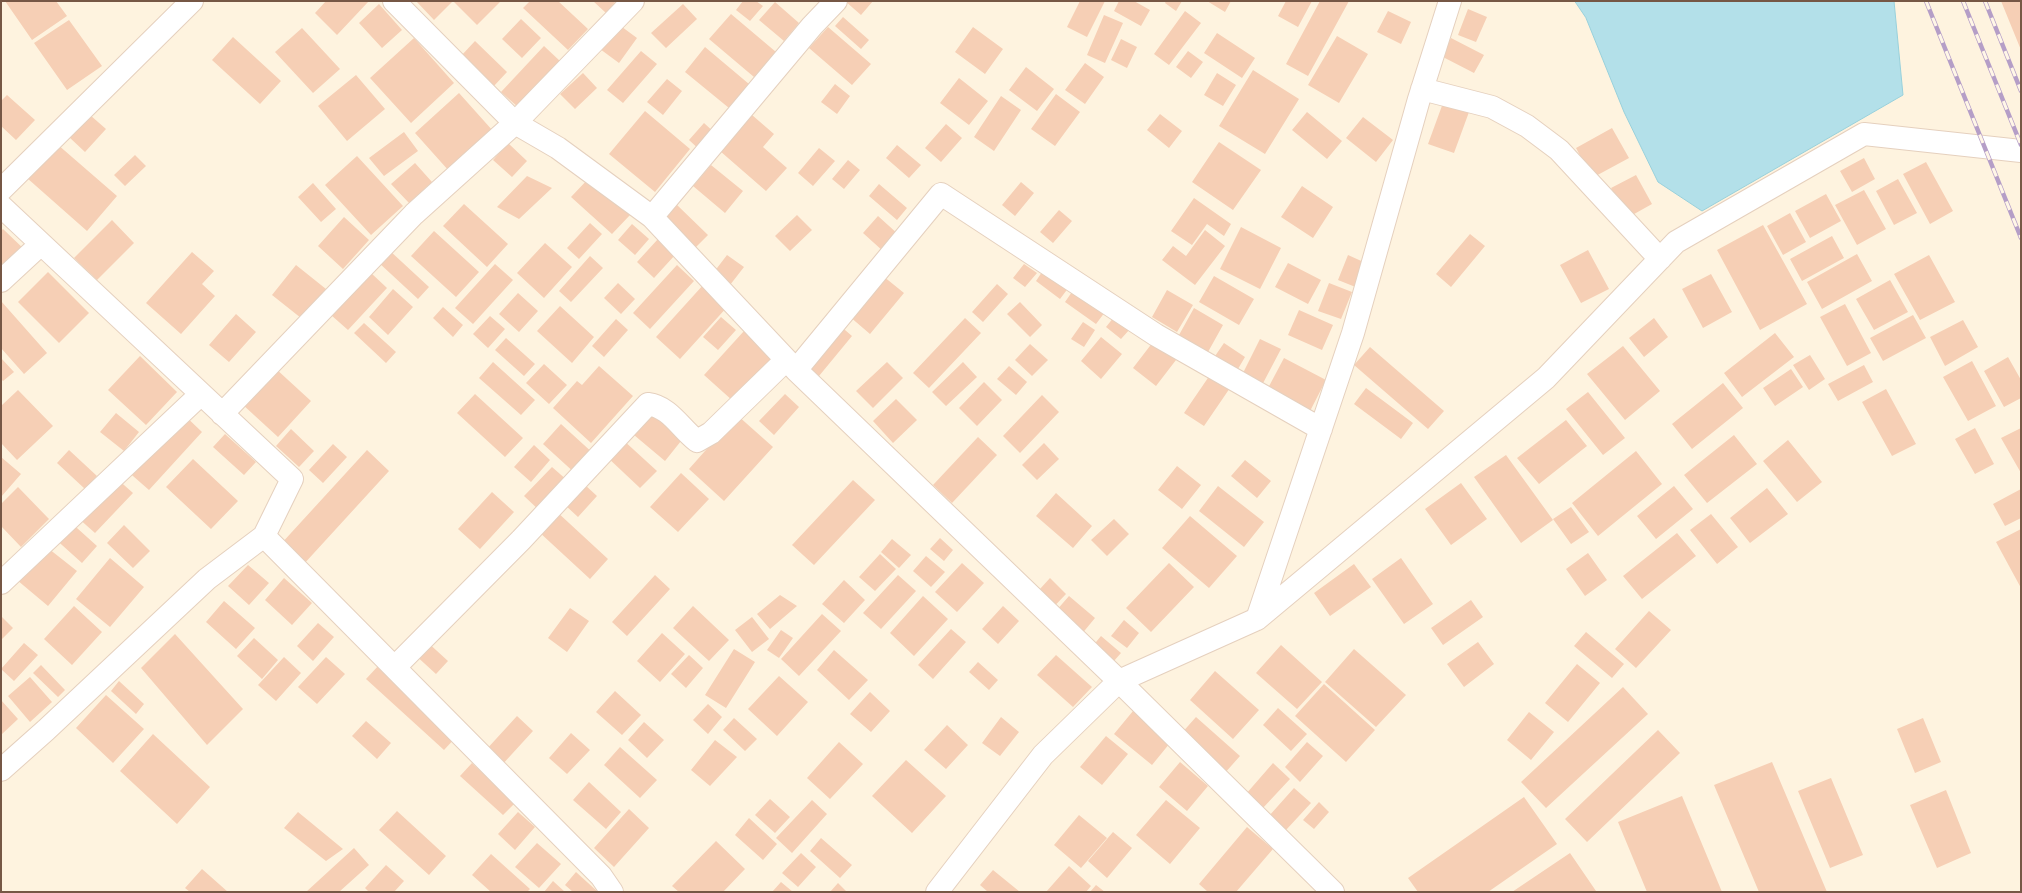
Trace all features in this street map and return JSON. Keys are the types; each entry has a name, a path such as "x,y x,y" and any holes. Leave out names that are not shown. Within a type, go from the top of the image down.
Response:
{"street":[{"path":"1,190 192,1"},
{"path":"394,1 516,122 558,148 652,217 791,365 1119,682 1333,892"},
{"path":"222,414 414,214 516,122 633,1"},
{"path":"652,217 812,26 836,1"},
{"path":"1257,619 1353,333 1422,89 1443,4"},
{"path":"1422,89 1492,108 1526,126 1559,150 1660,259"},
{"path":"937,892 1043,755 1119,682 1257,619 1546,378 1676,242 1864,134 2021,151"},
{"path":"395,668 521,540 648,404 663,408 697,441 711,433 791,365 941,194 1156,336 1321,429"},
{"path":"1,206 292,479 264,536 207,579 46,730 1,770"},
{"path":"1,281 41,244"},
{"path":"1,583 201,394"},
{"path":"264,536 601,876 612,892"}],"water":[{"path":"1575,1 1894,1 1903,95 1702,211 1658,182 1624,112 1586,18"}],"building":[{"path":"5,1 56,1 67,16 32,40"},
{"path":"326,1 369,1 337,35 315,13"},
{"path":"416,1 453,1 434,20"},
{"path":"453,1 501,1 477,25"},
{"path":"530,1 558,1 588,29 568,50 523,8"},
{"path":"593,1 616,1 606,13"},
{"path":"743,1 756,1 763,6 750,21 736,10"},
{"path":"845,1 873,1 861,15"},
{"path":"1080,1 1105,1 1087,37 1067,27"},
{"path":"1119,1 1134,1 1150,10 1141,26 1114,11"},
{"path":"1166,1 1182,1 1176,11 1165,3"},
{"path":"1207,1 1231,1 1225,12"},
{"path":"1286,1 1312,1 1298,27 1278,16"},
{"path":"1320,1 1349,1 1308,76 1286,64"},
{"path":"2001,1 2021,1 2021,50"},
{"path":"775,2 799,23 784,41 759,20"},
{"path":"379,4 402,30 382,48 359,23"},
{"path":"683,4 697,19 666,48 651,33"},
{"path":"1468,9 1487,17 1476,42 1458,35"},
{"path":"1185,11 1201,23 1169,65 1154,54"},
{"path":"1388,11 1411,22 1401,44 1377,32"},
{"path":"731,14 776,52 754,77 709,39"},
{"path":"1104,15 1123,23 1105,63 1087,55"},
{"path":"843,17 869,40 861,49 835,26"},
{"path":"521,19 541,38 522,58 502,39"},
{"path":"69,20 102,66 67,90 34,43"},
{"path":"618,24 637,38 619,63 600,49"},
{"path":"828,27 871,64 852,85 809,48"},
{"path":"973,27 1003,49 985,74 955,52"},
{"path":"302,28 340,69 313,93 275,52"},
{"path":"1217,33 1255,58 1242,78 1204,53"},
{"path":"1337,36 1368,54 1339,103 1308,85"},
{"path":"233,37 281,81 260,104 212,60"},
{"path":"414,38 454,83 411,123 370,78"},
{"path":"1451,38 1484,55 1474,73 1441,56"},
{"path":"1121,39 1137,47 1127,68 1111,60"},
{"path":"475,41 507,72 493,87 461,56"},
{"path":"544,46 561,62 519,108 501,92"},
{"path":"705,47 749,84 729,108 685,72"},
{"path":"641,51 657,64 623,103 607,90"},
{"path":"1188,51 1203,62 1191,78 1176,67"},
{"path":"1085,63 1104,77 1085,104 1065,90"},
{"path":"1026,67 1054,89 1037,111 1009,90"},
{"path":"1253,70 1299,99 1265,154 1219,126"},
{"path":"583,73 597,88 575,109 560,94"},
{"path":"1217,73 1236,85 1223,106 1204,95"},
{"path":"356,75 385,109 347,141 318,106"},
{"path":"959,78 988,101 969,125 940,103"},
{"path":"667,79 682,91 663,115 647,102"},
{"path":"835,84 850,96 837,114 821,102"},
{"path":"459,93 493,131 449,171 415,133"},
{"path":"1056,94 1080,112 1055,146 1031,129"},
{"path":"7,95 35,120 16,140 1,126 1,101"},
{"path":"1001,96 1021,110 994,151 974,137"},
{"path":"1443,103 1469,112 1454,153 1428,144"},
{"path":"645,111 690,149 655,192 609,154"},
{"path":"1307,112 1342,141 1327,159 1292,130"},
{"path":"1160,114 1182,131 1169,148 1147,130"},
{"path":"90,115 106,129 85,152 69,137"},
{"path":"752,115 774,134 763,147 787,168 766,191 720,151"},
{"path":"1363,117 1393,140 1376,162 1346,138"},
{"path":"704,123 716,134 702,152 689,140"},
{"path":"946,124 962,138 941,162 925,148"},
{"path":"1612,128 1629,158 1592,178 1576,148"},
{"path":"404,132 418,151 384,176 369,158"},
{"path":"1219,142 1261,170 1233,210 1192,182"},
{"path":"508,143 527,161 512,177 493,160"},
{"path":"57,144 117,196 87,231 27,178"},
{"path":"897,145 921,165 909,178 886,158"},
{"path":"819,148 835,161 813,186 798,173"},
{"path":"135,155 146,166 125,186 114,175"},
{"path":"357,156 403,206 371,235 325,185"},
{"path":"1864,158 1875,179 1852,192 1840,171"},
{"path":"848,160 860,170 844,189 832,179"},
{"path":"1926,162 1953,211 1930,224 1903,174"},
{"path":"415,163 432,182 409,203 391,184"},
{"path":"711,165 743,191 725,213 693,186"},
{"path":"1636,175 1652,204 1627,218 1611,188"},
{"path":"527,176 552,188 519,219 497,207"},
{"path":"589,178 630,215 612,234 571,197"},
{"path":"1898,179 1917,213 1894,225 1876,191"},
{"path":"1021,182 1034,193 1015,216 1002,205"},
{"path":"313,183 336,209 321,222 298,197"},
{"path":"879,184 907,208 897,220 869,196"},
{"path":"1302,186 1333,207 1313,238 1281,217"},
{"path":"1864,190 1886,229 1857,245 1835,205"},
{"path":"1826,194 1841,221 1810,238 1795,211"},
{"path":"1194,198 1231,224 1224,236 1207,224 1192,245 1171,231"},
{"path":"464,204 508,244 487,267 443,226"},
{"path":"676,204 708,235 696,247 664,217"},
{"path":"1059,210 1072,221 1053,243 1040,232"},
{"path":"1790,213 1806,242 1783,255 1767,226"},
{"path":"797,215 812,230 790,251 775,236"},
{"path":"878,216 899,235 884,252 863,233"},
{"path":"344,217 369,240 343,269 318,246"},
{"path":"112,220 134,243 97,280 74,258"},
{"path":"590,223 602,234 579,259 567,248"},
{"path":"632,224 649,239 635,255 618,240"},
{"path":"1763,225 1807,304 1760,330 1717,250"},
{"path":"1241,227 1281,248 1260,289 1220,269"},
{"path":"3,229 26,251 1,276 1,231"},
{"path":"1205,230 1225,246 1195,285 1162,260 1173,246 1186,256"},
{"path":"434,231 479,272 456,297 411,256"},
{"path":"1470,234 1485,246 1451,287 1436,274"},
{"path":"1832,236 1844,258 1802,281 1790,259"},
{"path":"658,239 675,255 654,278 637,262"},
{"path":"545,243 572,267 544,298 517,273"},
{"path":"389,250 429,287 418,299 378,262"},
{"path":"1588,250 1609,289 1581,303 1560,265"},
{"path":"192,252 214,271 202,284 215,296 181,334 146,303"},
{"path":"1857,254 1872,281 1822,309 1807,282"},
{"path":"727,255 744,267 730,285 714,272"},
{"path":"1348,255 1368,264 1358,288 1338,280"},
{"path":"1929,255 1955,302 1920,320 1894,274"},
{"path":"590,256 603,268 571,302 559,291"},
{"path":"1288,263 1321,280 1308,304 1275,287"},
{"path":"495,264 513,280 473,324 455,308"},
{"path":"1024,264 1037,273 1025,287 1013,278"},
{"path":"296,265 326,289 301,318 272,295"},
{"path":"677,265 694,281 650,329 633,313"},
{"path":"1044,269 1069,287 1060,299 1036,281"},
{"path":"48,272 89,313 59,343 18,302"},
{"path":"370,272 387,288 348,330 331,315"},
{"path":"1711,274 1732,312 1703,328 1682,289"},
{"path":"883,276 904,293 870,334 849,316"},
{"path":"1214,276 1254,299 1239,325 1199,302"},
{"path":"1890,280 1908,312 1874,330 1856,299"},
{"path":"618,283 635,299 621,314 604,298"},
{"path":"1329,283 1352,292 1341,319 1318,311"},
{"path":"704,284 728,306 680,359 656,337"},
{"path":"997,284 1008,294 983,322 972,312"},
{"path":"393,289 413,307 388,335 369,317"},
{"path":"1074,289 1105,312 1096,324 1065,302"},
{"path":"1167,290 1193,305 1177,332 1152,317"},
{"path":"518,293 538,311 519,332 499,314"},
{"path":"1,301 47,353 24,374 1,348"},
{"path":"1020,302 1042,325 1030,337 1007,314"},
{"path":"1845,304 1871,353 1847,366 1820,317"},
{"path":"560,306 594,337 572,363 537,331"},
{"path":"443,307 463,325 453,337 433,318"},
{"path":"1194,308 1223,325 1208,352 1179,335"},
{"path":"1299,310 1333,325 1322,350 1288,335"},
{"path":"236,314 256,332 229,362 209,345"},
{"path":"1913,315 1926,338 1883,361 1870,338"},
{"path":"490,316 505,329 488,348 473,334"},
{"path":"721,317 736,330 718,350 703,337"},
{"path":"1114,317 1130,329 1121,339 1106,327"},
{"path":"965,318 981,333 929,388 913,373"},
{"path":"1654,318 1668,337 1644,357 1629,338"},
{"path":"616,319 628,330 604,357 592,346"},
{"path":"1963,320 1978,347 1945,366 1930,337"},
{"path":"1083,322 1095,330 1084,347 1071,339"},
{"path":"364,323 396,352 386,363 354,333"},
{"path":"838,324 852,336 819,376 805,364"},
{"path":"744,331 772,358 733,401 704,375"},
{"path":"1775,333 1794,357 1742,397 1724,373"},
{"path":"1101,337 1122,354 1101,379 1081,361"},
{"path":"506,338 535,364 524,376 495,350"},
{"path":"1260,339 1281,349 1261,387 1241,377"},
{"path":"1153,342 1176,360 1156,386 1133,368"},
{"path":"1224,343 1245,357 1235,374 1213,359"},
{"path":"1030,344 1048,360 1032,376 1015,360"},
{"path":"1623,346 1660,391 1625,420 1587,374"},
{"path":"1370,347 1444,411 1428,429 1354,365"},
{"path":"1810,355 1825,379 1809,390 1793,365"},
{"path":"140,356 177,392 146,425 108,390"},
{"path":"2008,357 2021,380 2021,398 2004,407 1984,371"},
{"path":"1,358 14,372 3,381 1,379"},
{"path":"1284,358 1326,380 1309,413 1267,390"},
{"path":"1972,361 1996,406 1968,421 1943,377"},
{"path":"493,362 535,400 521,415 479,378"},
{"path":"887,362 903,378 873,408 856,391"},
{"path":"963,362 977,377 946,406 932,392"},
{"path":"544,364 567,385 549,404 526,383"},
{"path":"1864,365 1873,382 1838,401 1828,384"},
{"path":"599,366 633,396 591,443 553,408 577,381 582,385"},
{"path":"1009,366 1027,382 1016,395 997,379"},
{"path":"275,368 311,401 278,437 242,404"},
{"path":"1791,369 1803,387 1775,406 1763,388"},
{"path":"1212,372 1232,385 1204,426 1184,413"},
{"path":"984,382 1002,400 977,426 959,408"},
{"path":"1723,383 1743,408 1692,449 1672,424"},
{"path":"1366,388 1413,423 1401,439 1354,404"},
{"path":"1886,389 1916,444 1892,456 1862,402"},
{"path":"18,390 53,426 17,460 1,443 1,406"},
{"path":"1588,392 1625,438 1603,455 1566,409"},
{"path":"475,394 523,438 505,457 457,413"},
{"path":"785,394 799,407 774,435 759,421"},
{"path":"1042,395 1059,412 1020,453 1003,436"},
{"path":"896,399 917,420 893,443 873,421"},
{"path":"179,410 202,432 149,490 125,469"},
{"path":"655,410 685,436 665,461 634,435"},
{"path":"116,413 139,432 124,451 100,432"},
{"path":"737,415 773,447 724,501 689,469"},
{"path":"1566,420 1587,446 1539,484 1517,458"},
{"path":"561,424 595,455 577,475 543,444"},
{"path":"1975,428 1994,464 1975,474 1955,439"},
{"path":"2021,428 2021,473 2001,438"},
{"path":"291,429 314,451 299,467 276,446"},
{"path":"225,434 256,462 244,475 213,447"},
{"path":"1734,435 1757,464 1707,503 1684,475"},
{"path":"978,437 997,455 952,503 933,485"},
{"path":"622,439 657,471 640,488 606,456"},
{"path":"1788,440 1822,482 1797,502 1763,461"},
{"path":"1044,443 1059,459 1037,480 1022,465"},
{"path":"333,444 347,457 323,483 309,470"},
{"path":"534,445 550,460 531,482 514,467"},
{"path":"69,450 97,476 85,489 57,463"},
{"path":"367,450 389,471 303,565 280,545"},
{"path":"1636,451 1662,484 1598,536 1572,503"},
{"path":"1506,455 1553,520 1521,543 1474,477"},
{"path":"1,457 21,474 1,497"},
{"path":"193,459 238,501 211,529 166,487"},
{"path":"1245,460 1271,481 1257,498 1231,476"},
{"path":"1177,466 1201,485 1182,509 1158,490"},
{"path":"552,467 568,481 540,511 524,496"},
{"path":"681,473 709,499 678,532 650,507"},
{"path":"115,477 133,493 95,533 77,517"},
{"path":"853,480 875,500 814,565 792,545"},
{"path":"1461,483 1487,519 1451,545 1425,509"},
{"path":"584,484 597,496 578,517 565,505"},
{"path":"1218,486 1264,522 1244,547 1199,511"},
{"path":"1674,486 1693,509 1656,539 1637,516"},
{"path":"18,487 49,519 21,547 1,526 1,504"},
{"path":"1767,488 1788,514 1750,543 1730,518"},
{"path":"2021,489 2021,518 2005,526 1993,504"},
{"path":"492,492 514,512 480,549 458,529"},
{"path":"1056,493 1092,526 1073,548 1036,516"},
{"path":"1571,507 1589,532 1571,544 1553,519"},
{"path":"556,511 608,559 590,579 538,531"},
{"path":"1711,514 1738,547 1717,564 1690,530"},
{"path":"1190,516 1237,556 1209,588 1162,548"},
{"path":"67,519 97,546 82,563 52,536"},
{"path":"1114,519 1129,534 1107,556 1091,540"},
{"path":"124,525 150,551 133,568 107,543"},
{"path":"2021,529 2021,588 1996,542"},
{"path":"1677,533 1696,556 1642,599 1623,576"},
{"path":"940,538 953,550 944,561 930,549"},
{"path":"892,539 911,555 899,568 881,552"},
{"path":"44,545 77,571 48,606 17,580"},
{"path":"1588,553 1607,580 1585,596 1566,569"},
{"path":"880,554 896,569 875,591 859,577"},
{"path":"926,556 945,572 931,587 913,571"},
{"path":"110,558 144,587 110,627 76,599"},
{"path":"1401,558 1433,604 1404,624 1372,579"},
{"path":"962,563 984,583 957,612 935,592"},
{"path":"1169,563 1194,587 1151,632 1126,608"},
{"path":"1354,564 1371,587 1330,616 1314,593"},
{"path":"248,565 269,583 249,605 228,586"},
{"path":"655,575 670,589 627,636 612,622"},
{"path":"898,575 916,591 881,629 863,613"},
{"path":"284,578 312,603 292,625 265,600"},
{"path":"1050,578 1066,594 1045,616 1029,601"},
{"path":"844,580 865,600 844,623 822,604"},
{"path":"780,595 797,606 770,629 757,614"},
{"path":"923,596 948,619 914,656 890,633"},
{"path":"1069,596 1095,618 1076,641 1049,619"},
{"path":"1471,600 1483,617 1443,645 1431,628"},
{"path":"224,601 255,628 236,649 206,622"},
{"path":"74,606 102,632 72,665 44,639"},
{"path":"693,606 729,640 709,661 673,628"},
{"path":"1003,606 1019,621 998,644 982,629"},
{"path":"570,608 589,621 567,652 548,638"},
{"path":"1649,611 1671,630 1636,668 1615,649"},
{"path":"822,614 841,631 799,676 781,659"},
{"path":"2,617 13,628 1,640 1,618"},
{"path":"752,617 769,639 752,652 735,630"},
{"path":"1124,620 1139,633 1127,648 1111,636"},
{"path":"318,623 334,637 313,661 297,646"},
{"path":"951,629 966,642 933,679 918,665"},
{"path":"781,630 793,638 779,658 767,650"},
{"path":"1586,632 1624,664 1612,678 1574,646"},
{"path":"662,633 685,654 660,682 637,661"},
{"path":"175,634 243,709 207,745 141,668"},
{"path":"1101,636 1121,653 1106,670 1087,653"},
{"path":"254,638 278,660 262,679 237,656"},
{"path":"425,640 448,661 436,674 413,653"},
{"path":"1478,642 1494,664 1464,687 1447,664"},
{"path":"24,643 38,655 14,681 1,669"},
{"path":"1281,645 1322,682 1297,709 1256,673"},
{"path":"734,649 755,662 726,708 705,695"},
{"path":"1354,649 1406,695 1376,727 1325,682"},
{"path":"834,650 868,680 849,700 817,670"},
{"path":"689,655 703,668 686,688 671,674"},
{"path":"1056,655 1092,687 1073,707 1037,675"},
{"path":"284,657 301,673 276,701 258,685"},
{"path":"326,657 345,674 317,704 298,687"},
{"path":"978,662 998,680 989,690 969,672"},
{"path":"1577,664 1600,683 1568,722 1545,703"},
{"path":"41,665 65,690 58,697 33,673"},
{"path":"379,665 457,736 444,750 366,679"},
{"path":"1215,671 1259,710 1233,739 1190,700"},
{"path":"779,676 808,702 777,736 748,709"},
{"path":"30,677 52,702 30,722 8,696"},
{"path":"119,681 144,704 136,714 111,691"},
{"path":"1324,684 1375,730 1346,762 1295,716"},
{"path":"1623,687 1648,714 1546,808 1521,782"},
{"path":"615,691 641,715 622,735 596,712"},
{"path":"870,692 890,711 871,732 850,714"},
{"path":"106,695 144,729 113,763 76,728"},
{"path":"1,700 18,719 1,735"},
{"path":"708,704 722,717 708,734 693,720"},
{"path":"1278,708 1307,734 1291,751 1263,725"},
{"path":"1133,711 1170,743 1152,765 1114,734"},
{"path":"1529,712 1554,732 1531,760 1507,740"},
{"path":"517,716 533,731 501,766 485,751"},
{"path":"1001,717 1019,732 1000,756 982,743"},
{"path":"1196,717 1240,756 1224,774 1180,735"},
{"path":"734,718 757,739 745,751 723,730"},
{"path":"1923,718 1941,762 1915,773 1897,729"},
{"path":"366,721 391,743 377,759 352,736"},
{"path":"644,722 664,740 647,758 628,740"},
{"path":"947,725 968,745 946,769 924,750"},
{"path":"1658,730 1680,753 1587,842 1565,819"},
{"path":"571,733 590,750 567,774 549,758"},
{"path":"153,734 210,787 177,824 120,771"},
{"path":"1106,736 1128,754 1102,785 1080,767"},
{"path":"715,740 737,757 710,786 691,770"},
{"path":"839,742 863,764 830,799 807,778"},
{"path":"1307,742 1323,756 1300,782 1285,767"},
{"path":"620,747 657,780 640,798 604,765"},
{"path":"906,760 946,796 912,833 872,796"},
{"path":"1180,762 1208,786 1187,811 1159,787"},
{"path":"1772,762 1827,892 1759,892 1714,785"},
{"path":"472,763 515,803 503,815 460,776"},
{"path":"1273,763 1290,779 1262,809 1246,794"},
{"path":"1831,778 1863,855 1830,868 1798,791"},
{"path":"589,782 621,812 606,829 573,800"},
{"path":"1294,788 1311,803 1286,830 1269,816"},
{"path":"1946,790 1971,853 1937,868 1910,805"},
{"path":"1682,796 1722,892 1647,892 1618,822"},
{"path":"1524,797 1557,844 1488,892 1418,892 1408,878"},
{"path":"770,799 790,817 775,833 755,815"},
{"path":"812,800 827,814 792,853 776,838"},
{"path":"1166,800 1200,828 1170,864 1136,835"},
{"path":"1319,802 1329,812 1314,829 1303,820"},
{"path":"629,809 649,828 614,867 594,848"},
{"path":"397,811 446,856 429,875 379,830"},
{"path":"298,812 343,849 326,861 284,828"},
{"path":"518,812 535,827 515,850 498,834"},
{"path":"1079,815 1107,838 1081,868 1054,845"},
{"path":"749,818 777,844 763,860 735,835"},
{"path":"1247,827 1273,849 1236,892 1208,892 1199,884"},
{"path":"1113,832 1132,848 1107,878 1088,861"},
{"path":"821,838 852,865 840,878 810,851"},
{"path":"716,841 745,869 723,892 679,892 672,886"},
{"path":"537,843 561,864 539,888 515,867"},
{"path":"354,848 369,865 339,892 306,892"},
{"path":"801,853 816,867 798,887 782,873"},
{"path":"1570,853 1596,891 1512,892"},
{"path":"491,854 530,889 527,892 491,892 472,875"},
{"path":"386,865 404,881 394,892 369,892 365,888"},
{"path":"1069,866 1091,886 1086,892 1046,892"},
{"path":"202,869 228,892 190,892 185,888"},
{"path":"993,870 1020,892 988,892 980,885"},
{"path":"576,872 598,892 573,892 565,885"},
{"path":"553,881 565,892 544,892"},
{"path":"781,882 793,892 772,892"},
{"path":"838,883 847,892 830,892"},
{"path":"1096,885 1105,892 1090,892"}],"railway":[{"path":"1926,1 2021,238"},
{"path":"1963,1 2021,145"},
{"path":"1985,1 2021,91"}]}
